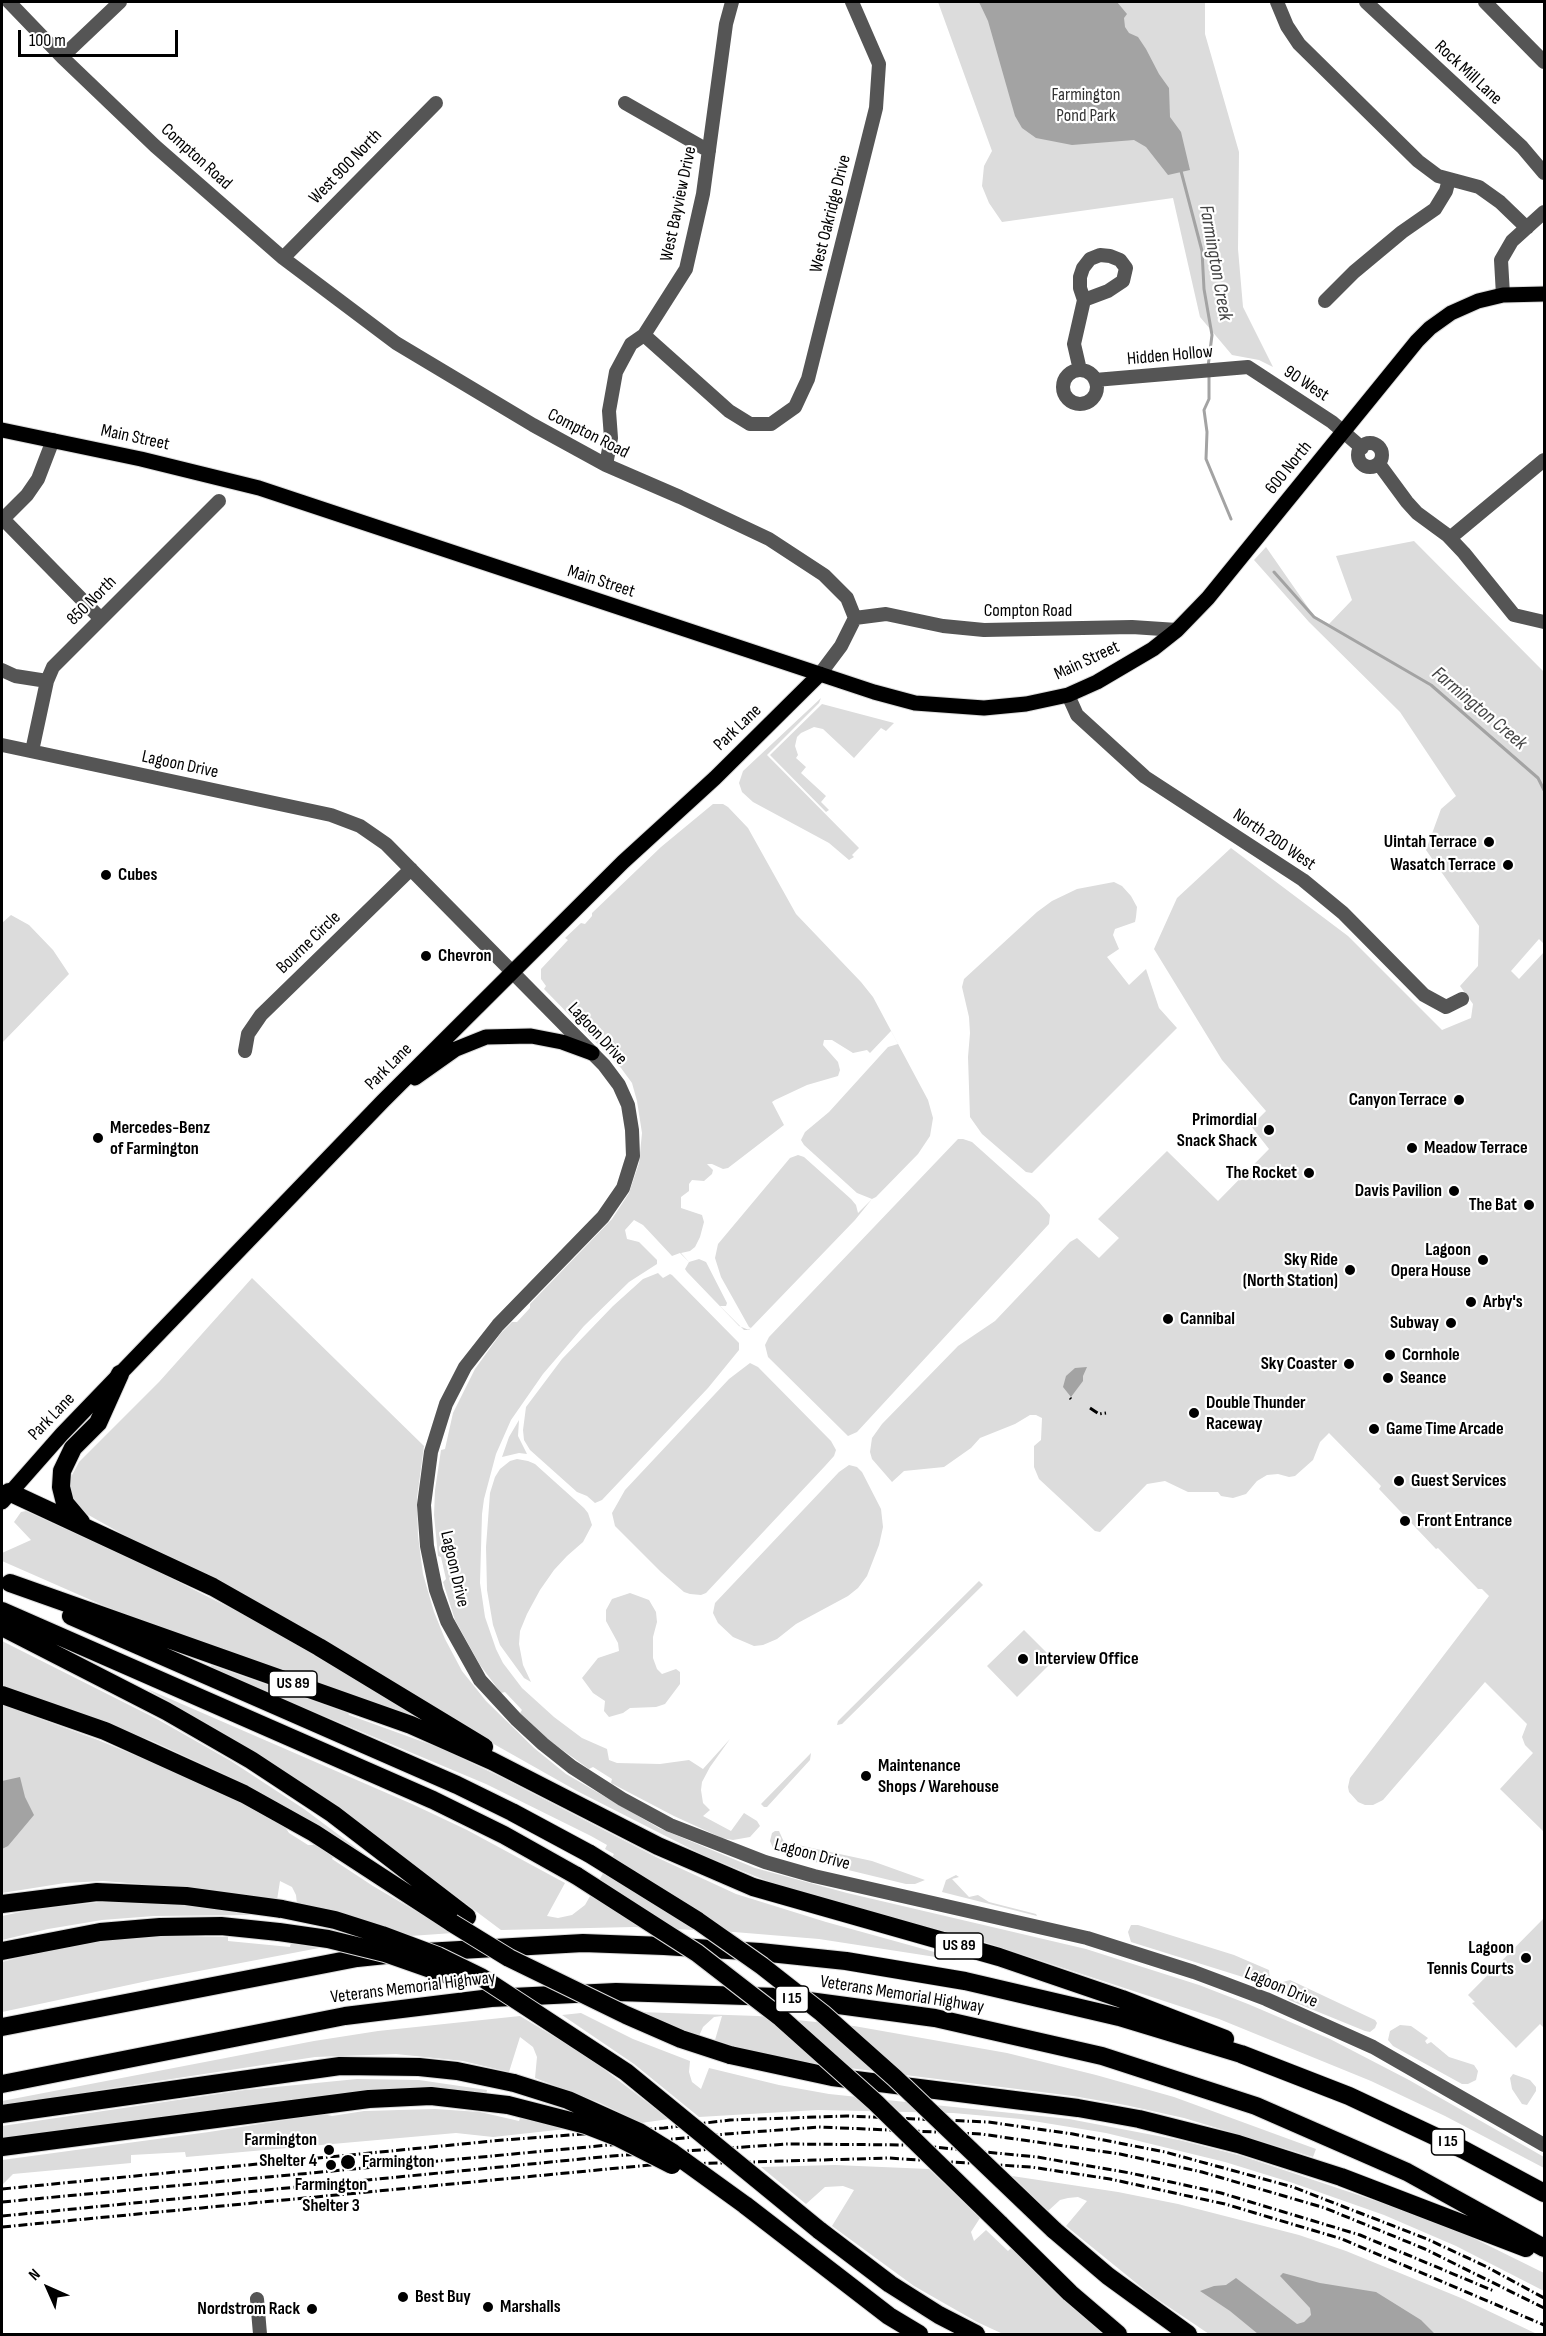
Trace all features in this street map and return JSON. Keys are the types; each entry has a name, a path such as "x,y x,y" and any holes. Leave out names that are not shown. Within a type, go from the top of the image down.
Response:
{"highway":[{"path":"95,1532 75,1517 65,1503 61,1487 62,1471 74,1448 98,1423 120,1374"},
{"path":"4,1494 95,1532 213,1587 278,1623 570,1800"},
{"path":"6,1581 76,1619 457,1785 590,1854 698,1921 815,2007 895,2078 1054,2230 1108,2276 1188,2334"},
{"name":"US 89","path":"6,1581 411,1725 570,1800 658,1846 753,1887 999,1957 1122,1999 1209,2032 1349,2096"},
{"path":"2,1611 433,1800 504,1835 577,1876 689,1947 781,2018 876,2103 1070,2293 1118,2334"},
{"path":"2,1627 158,1707 251,1760 333,1814 509,1958 645,2024 730,2055 832,2077 1078,2108 1139,2119 1238,2144 1341,2177 1545,2255"},
{"path":"2,1695 105,1731 243,1794 314,1833 460,1920"},
{"path":"2,1905 97,1892 186,1896 282,1909 352,1925 430,1953 481,1977 626,2073 819,2230 890,2284 939,2315 976,2334"},
{"path":"2,1951 100,1932 160,1927 221,1926 279,1932 328,1939 385,1953 423,1965 524,2006"},
{"name":"Veterans Memorial Highway","path":"2,2027 357,1958 584,1943 760,1952 846,1961 965,1980 1119,2018 1241,2054 1349,2096 1464,2150 1545,2193"},
{"name":"Veterans Memorial Highway","path":"2,2084 345,2016 491,1998 616,1992 779,1997 935,2018 1102,2056 1256,2106 1407,2172 1545,2248"},
{"path":"2,2114 340,2066 419,2067 477,2074 568,2100 639,2132 745,2205 889,2316 919,2334"},
{"path":"2,2147 369,2099 431,2096 508,2105 556,2116 617,2137 745,2205"}],"main road":[{"path":"1503,295 1545,294"},
{"name":"600 North","path":"1177,630 1234,567 1417,341 1430,328 1460,309 1478,301 1503,295"},
{"name":"Main Street","path":"2,430 141,459 259,488 820,674 915,703 984,708 1026,704 1068,695 1125,667 1177,630"},
{"name":"Park Lane","path":"4,1494 383,1101 512,971 643,842 722,771 820,674"},
{"path":"383,1101 456,1049 486,1037 531,1036 562,1042 592,1053"}],"street":[{"name":"Compton Road","path":"9,2 62,57 155,146 283,258 396,342 533,425 606,465 769,539 824,575 847,598 855,618 886,614 943,626 984,630 1132,627 1177,630"},
{"path":"62,57 120,2"},
{"name":"West Bayview Drive","path":"606,465 611,438 609,411 616,372 631,344 644,335 686,269 703,194 726,24 732,2"},
{"name":"West Oakridge Drive","path":"644,335 729,411 750,424 771,424 795,407 808,378 876,108 879,64 852,2"},
{"path":"1277,2 1287,26 1299,44 1418,161 1438,176 1479,187 1500,202 1527,228"},
{"name":"Rock Mill Lane","path":"1366,2 1522,147 1545,172"},
{"path":"1485,2 1545,62"},
{"name":"West 900 North","path":"283,258 436,103"},
{"path":"625,103 709,151"},
{"path":"1325,301 1354,272 1402,232 1434,210 1446,191 1449,179"},
{"path":"1503,295 1501,260 1512,241 1545,212"},
{"path":"1080,370 1074,344 1084,300"},
{"name":"90 West","path":"1248,367 1332,422 1362,448 1370,444 1378,447 1382,455 1379,464 1417,513 1450,538"},
{"name":"Hidden Hollow","path":"1095,380 1248,367"},
{"path":"1080,370 1089,373 1095,380 1096,392 1089,401 1079,404 1065,395 1064,384 1070,374 1080,370"},
{"path":"53,440 38,479 27,495 2,520 100,618"},
{"path":"1545,460 1450,538 1514,615 1545,622"},
{"name":"850 North","path":"32,751 46,681 61,657 219,501"},
{"path":"820,674 841,646 855,618"},
{"path":"2,670 15,676 46,681"},
{"name":"North 200 West","path":"1068,695 1077,715 1145,777 1303,880 1343,914 1424,995 1446,1007 1462,999"},
{"name":"Lagoon Drive","path":"2,745 347,820 375,834 512,971 619,1084 628,1105 632,1130 633,1156 623,1188 603,1216 498,1325 465,1367 446,1404 431,1452 424,1505 427,1546 436,1590 447,1621 480,1680 516,1719 572,1767 622,1799 670,1825 742,1854 814,1876 1087,1938 1194,1972 1266,1999 1373,2047 1545,2145"},
{"name":"Bourne Circle","path":"245,1051 248,1034 261,1015 411,869"},
{"path":"256,2299 260,2334"}],"green space":[{"name":"Farmington Pond Park","path":"938,2 1205,2 1205,34 1239,152 1238,249 1243,307 1273,367 1259,360 1232,355 1200,317 1173,198 1002,222 989,203 982,186 984,166 992,151"},
{"path":"1414,541 1544,672 1544,944 1539,939 1511,971 1519,979 1544,952 1544,1832 1500,1789 1533,1753 1525,1745 1522,1737 1527,1724 1485,1682 1383,1800 1373,1805 1365,1805 1358,1802 1349,1792 1350,1778 1489,1596 1482,1589 1478,1589 1438,1548 1436,1549 1379,1489 1381,1486 1329,1433 1320,1442 1313,1460 1295,1476 1267,1475 1257,1481 1246,1494 1233,1498 1221,1496 1218,1492 1188,1492 1165,1481 1147,1484 1100,1532 1095,1531 1039,1479 1034,1467 1034,1446 1041,1440 1042,1418 1036,1415 1030,1415 1015,1424 980,1438 971,1448 944,1467 904,1471 892,1482 872,1459 870,1452 872,1438 882,1424 958,1346 995,1321 1070,1242 1077,1238 1099,1258 1119,1238 1098,1219 1167,1151 1218,1201 1269,1149 1251,1126 1266,1111 1222,1060 1154,949 1177,898 1231,848 1348,936 1442,1030 1471,1018 1473,1004 1460,986 1478,966 1479,926 1426,850 1441,809 1456,796 1400,712 1309,622 1254,560 1266,547 1314,616 1329,624 1352,600 1336,556"},
{"path":"821,698 819,703 767,755 859,848 852,855 854,857 849,860 829,843 753,802 742,792 739,783 743,771"},
{"path":"822,704 894,723 886,731 881,728 854,758 823,729 814,727 797,737 795,746 798,755 796,758 806,767 801,773 826,796 821,802 829,810 826,812 770,755"},
{"path":"713,804 723,804 728,807 748,828 796,914 873,997 928,1100 933,1118 930,1136 918,1154 876,1197 872,1199 857,1193 801,1140 805,1132 829,1112 888,1047 898,1044 891,1031 870,1053 867,1050 853,1053 832,1040 824,1040 823,1045 838,1062 840,1070 838,1076 807,1085 772,1102 784,1125 728,1168 723,1169 707,1164 713,1170 712,1174 704,1181 692,1180 689,1184 689,1191 681,1197 681,1208 702,1215 704,1222 695,1247 681,1253 689,1262 680,1253 672,1256 643,1225 634,1220 625,1230 627,1239 639,1242 657,1260 657,1264 629,1282 584,1326 543,1374 511,1420 496,1454 482,1514 480,1583 485,1617 503,1663 522,1688 554,1717 582,1738 607,1749 609,1760 617,1763 660,1764 689,1760 703,1769 730,1739 710,1767 702,1782 701,1790 703,1803 710,1810 703,1816 731,1831 744,1813 757,1821 760,1826 750,1837 733,1840 722,1838 674,1816 611,1783 612,1779 593,1767 589,1769 547,1739 520,1713 522,1710 505,1692 501,1693 480,1665 455,1620 443,1582 446,1579 441,1557 438,1556 434,1515 441,1450 445,1449 453,1413 475,1369 501,1333 512,1322 517,1322 530,1308 530,1304 612,1219 629,1193 639,1163 642,1133 632,1083 621,1068 544,989 546,986 541,979 541,969 568,940 565,938 581,923 585,924 592,913 661,847"},
{"path":"1114,882 1122,886 1137,907 1135,922 1115,929 1113,935 1119,949 1107,957 1129,985 1146,969 1159,1008 1177,1028 1032,1173 1026,1172 982,1134 970,1117 968,1057 970,1033 962,987 964,979 1052,901 1077,889"},
{"path":"11,915 29,925 53,950 69,974 2,1043 2,923"},
{"path":"958,1139 972,1142 1039,1202 1050,1215 1049,1224 857,1432 848,1436 768,1357 765,1345 769,1337"},
{"path":"798,1155 804,1157 851,1199 858,1213 872,1199 855,1220 751,1328 749,1327 721,1277 715,1258 718,1244 790,1158"},
{"path":"699,1259 706,1262 727,1303 726,1306 720,1306 741,1327 739,1326 687,1272 685,1269 689,1262"},
{"path":"658,1273 663,1278 672,1275 739,1343 739,1350 708,1388 602,1500 595,1503 587,1496 577,1492 530,1450 524,1440 523,1430 526,1407 562,1359 613,1306 643,1279"},
{"path":"252,1278 424,1446 417,1498 418,1536 423,1574 445,1639 462,1671 486,1701 534,1748 566,1774 659,1828 755,1868 847,1893 1086,1949 1199,1985 1248,2004 1330,2039 1409,2080 1544,2157 1544,2168 1445,2116 1371,2081 1219,2019 987,1943 782,1887 705,1856 577,1791 85,1513 74,1500 70,1487 70,1479 79,1462 159,1382"},
{"path":"750,1363 758,1367 831,1441 836,1450 825,1466 706,1593 690,1594 684,1592 661,1572 615,1526 612,1513 625,1490 729,1379"},
{"path":"519,1420 518,1436 527,1454 519,1453 502,1457 509,1437"},
{"path":"517,1459 535,1464 584,1508 592,1525 583,1542 554,1570 540,1590 520,1631 519,1644 523,1665 531,1682 524,1678 500,1645 493,1625 487,1590 486,1547 490,1493 500,1469 510,1461"},
{"path":"849,1465 857,1467 862,1472 881,1509 883,1527 867,1576 848,1596 796,1624 777,1639 754,1646 733,1637 718,1623 713,1613 715,1603 839,1472"},
{"path":"26,1511 153,1569 246,1616 415,1714 414,1718 147,1623 2,1561 2,1553 31,1540 14,1522 21,1512"},
{"path":"979,1581 983,1585 842,1724 837,1725 838,1721"},
{"path":"630,1593 649,1600 656,1612 653,1658 657,1669 662,1674 676,1669 680,1672 680,1684 665,1704 656,1707 630,1708 623,1713 609,1717 604,1711 605,1701 593,1693 582,1678 598,1658 619,1651 618,1643 606,1621 606,1610 612,1599"},
{"path":"1024,1630 1054,1660 1017,1697 987,1666"},
{"path":"2,1641 157,1719 231,1761 304,1809 398,1879 234,1779 152,1741 2,1685"},
{"path":"211,1665 440,1748 656,1857 736,1894 956,1958 955,1960 819,1939 734,1932 634,1927 501,1930 325,1798 234,1739 145,1688 412,1804 467,1830 565,1883 547,1916 558,1918 572,1915 585,1905 614,1854 605,1849 607,1845 591,1836 486,1784 262,1690 212,1668"},
{"path":"2,1705 98,1740 176,1772 257,1810 283,1824 289,1833 308,1845 319,1845 334,1855 332,1859 373,1886 453,1933 410,1936 297,1904 292,1887 280,1881 277,1900 213,1890 103,1881 65,1883 2,1893"},
{"path":"811,1753 810,1760 767,1807 764,1807 761,1804"},
{"path":"775,1831 779,1831 784,1842 872,1861 925,1880 915,1884 906,1884 782,1854 773,1848 770,1841"},
{"path":"956,1875 959,1877 952,1879 969,1897 978,1895 989,1902 1037,1916 942,1892 946,1880"},
{"path":"100,1902 172,1903 254,1915 154,1916 102,1920 2,1940 2,1916 30,1910"},
{"name":"Lagoon Tennis Courts","path":"1544,1918 1544,2028 1540,2024 1516,2048 1472,2003 1475,2002 1468,1995"},
{"path":"1131,1925 1138,1925 1234,1955 1269,1970 1270,1979 1262,1983 1131,1942 1128,1932"},
{"path":"163,1936 228,1937 228,1941 290,1947 291,1943 319,1948 2,2012 2,1962 43,1951 104,1941"},
{"path":"1290,1980 1375,2020 1377,2023 1375,2028 1370,2032 1365,2031 1289,2000 1279,1988 1283,1982"},
{"path":"639,2012 758,2016 854,2026 1007,2053 1174,2097 1316,2149 1313,2157 1184,2118 1073,2096 809,2063 746,2050 715,2040 722,2016 714,2017 703,2027 699,2036"},
{"path":"581,2013 633,2039 690,2061 689,2072 692,2082 701,2089 709,2068 829,2094 1069,2119 1179,2140 1242,2156 1412,2213 1465,2234 1544,2273 1544,2291 1456,2246 1384,2215 1225,2162 1106,2133 1021,2119 953,2113 818,2110 699,2117 634,2064 562,2015"},
{"path":"520,2016 588,2057 669,2119 641,2123 600,2103 535,2078 537,2057 533,2047 520,2037 509,2072 463,2061 396,2054 315,2057 2,2105 2,2101 314,2041 378,2031"},
{"path":"1400,2025 1411,2026 1428,2038 1425,2041 1427,2044 1431,2042 1449,2057 1474,2065 1478,2071 1476,2080 1462,2084 1393,2046 1388,2040 1390,2031"},
{"path":"1513,2074 1530,2080 1536,2087 1527,2105 1522,2104 1512,2089 1510,2078"},
{"path":"357,2079 419,2080 487,2090 486,2095 2,2138 2,2126 245,2090"},
{"path":"435,2109 480,2112 519,2121 521,2116 566,2129 493,2137 456,2133 186,2157 185,2152 131,2155 131,2163 13,2174 2,2185 2,2160 323,2114 332,2116 364,2111"},
{"path":"835,2165 929,2169 980,2218 971,2232 974,2241 986,2230 1008,2251 1011,2248 1103,2334 1003,2334 977,2322 914,2286 832,2226 854,2190 843,2186 825,2187 806,2204 761,2167"},
{"path":"1012,2176 1118,2192 1178,2204 1299,2235 1346,2251 1461,2298 1537,2334 1209,2334 1151,2295 1066,2226 1087,2201 1078,2197 1060,2200 1048,2211"}],"shaded area":[{"path":"979,2 1117,2 1127,14 1124,18 1125,27 1129,33 1138,37 1169,88 1170,117 1181,132 1190,170 1168,175 1146,147 1134,140 1072,145 1036,138 1022,128 1015,116 988,21"},
{"path":"1087,1367 1083,1381 1071,1397 1063,1387 1066,1376 1075,1368"},
{"path":"20,1777 25,1797 34,1815 8,1846 2,1849 2,1781"},
{"path":"1283,2273 1320,2283 1376,2292 1421,2320 1435,2334 1258,2334 1230,2311 1200,2291 1226,2285 1236,2278 1297,2324 1304,2322 1311,2315 1310,2308 1280,2276"}],"waterway":[{"name":"Farmington Creek","path":"1181,171 1202,251 1204,289 1212,335 1208,367"},
{"name":"Farmington Creek","path":"1209,374 1209,399 1204,410 1207,432 1206,459 1231,519"},
{"name":"Farmington Creek","path":"1274,572 1314,617 1431,685 1538,778 1544,790"}],"railway":[{"path":"1090,1408 1099,1414 1106,1413"},
{"path":"2,2189 730,2120 847,2116 988,2122 1073,2134 1165,2152 1293,2187 1427,2239 1485,2266 1544,2298"},
{"path":"2,2202 819,2127 981,2134 1120,2154 1202,2172 1325,2208 1425,2249 1544,2308"},
{"path":"2,2216 612,2156 787,2144 913,2145 1037,2157 1130,2173 1221,2193 1360,2235 1494,2291"},
{"path":"2,2227 650,2165 888,2158 1031,2167 1110,2179 1225,2204 1342,2239 1544,2325"}],"place":[{"name":"Uintah Terrace","path":"1489,842"},
{"name":"Wasatch Terrace","path":"1508,865"},
{"name":"Cubes","path":"106,875"},
{"name":"Chevron","path":"426,956"},
{"name":"Canyon Terrace","path":"1459,1100"},
{"name":"Primordial Snack Shack","path":"1269,1130"},
{"name":"Mercedes-Benz of Farmington","path":"98,1138"},
{"name":"Meadow Terrace","path":"1412,1148"},
{"name":"The Rocket","path":"1309,1173"},
{"name":"Davis Pavilion","path":"1454,1191"},
{"name":"The Bat","path":"1529,1205"},
{"name":"Lagoon Opera House","path":"1483,1260"},
{"name":"Sky Ride (North Station)","path":"1350,1270"},
{"name":"Arby's","path":"1471,1302"},
{"name":"Cannibal","path":"1168,1319"},
{"name":"Subway","path":"1451,1323"},
{"name":"Cornhole","path":"1390,1355"},
{"name":"Sky Coaster","path":"1349,1364"},
{"name":"Seance","path":"1388,1378"},
{"name":"Double Thunder Raceway","path":"1194,1413"},
{"name":"Game Time Arcade","path":"1374,1429"},
{"name":"Guest Services","path":"1399,1481"},
{"name":"Front Entrance","path":"1405,1521"},
{"name":"Interview Office","path":"1023,1659"},
{"name":"Maintenance Shops / Warehouse","path":"866,1776"},
{"name":"Lagoon Tennis Courts","path":"1526,1958"},
{"name":"Farmington Shelter 4","path":"329,2150"},
{"name":"Farmington","path":"348,2162"},
{"name":"Farmington Shelter 3","path":"331,2165"},
{"name":"Best Buy","path":"403,2297"},
{"name":"Marshalls","path":"488,2307"},
{"name":"Nordstrom Rack","path":"312,2309"}]}
